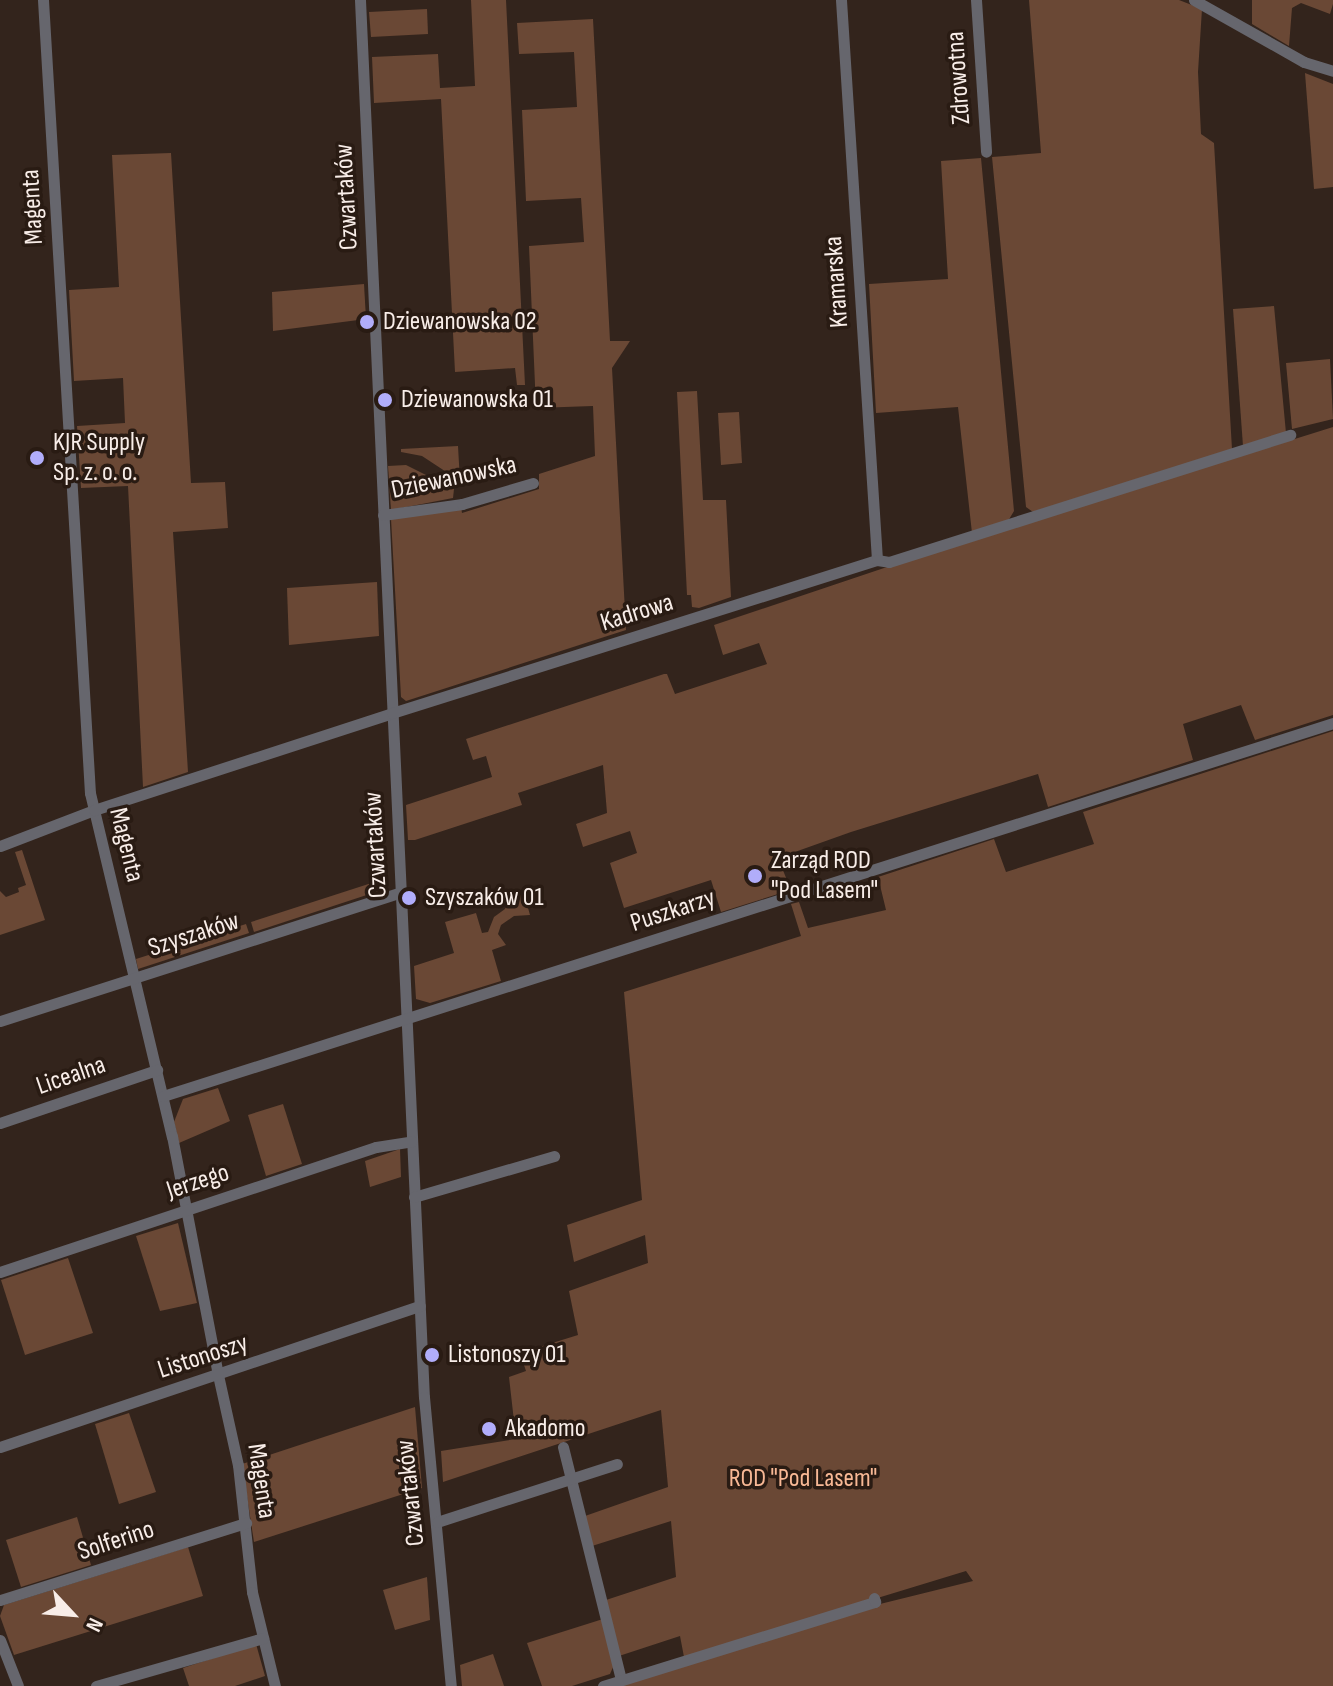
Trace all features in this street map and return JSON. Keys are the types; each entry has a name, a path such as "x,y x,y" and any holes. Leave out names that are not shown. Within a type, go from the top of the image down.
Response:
{"street":[{"name":"Magenta","path":"43,0 85,714 94,810 163,1096 238,1465 252,1592 275,1686"},
{"name":"Czwartaków","path":"360,0 424,1397 451,1686"},
{"name":"Kramarska","path":"841,0 877,560"},
{"name":"Zdrowotna","path":"976,0 986,152"},
{"path":"1194,0 1304,62 1333,71"},
{"name":"Kadrowa","path":"0,846 94,810 392,713 877,560 889,562 1290,435"},
{"name":"Dziewanowska","path":"383,515 462,504 533,483"},
{"name":"Puszkarzy","path":"163,1096 1333,723"},
{"name":"Szyszaków","path":"0,1021 401,892"},
{"name":"Licealna","path":"0,1123 157,1070"},
{"name":"Jerzego","path":"0,1272 376,1147 412,1141"},
{"path":"414,1197 554,1156"},
{"name":"Listonoszy","path":"0,1447 420,1306"},
{"path":"563,1447 621,1680"},
{"path":"437,1522 617,1464"},
{"name":"Solferino","path":"0,1600 246,1523"},
{"path":"603,1686 875,1602 874,1598"},
{"path":"96,1686 263,1638"},
{"path":"0,1640 18,1686"}],"green space":[{"path":"471,0 506,0 525,385 517,385 515,368 455,372 441,99 374,103 372,57 438,54 440,88 475,86"},
{"path":"1029,0 1179,0 1202,9 1198,72 1201,134 1214,143 1232,449 1033,512 1026,507 992,157 1041,153"},
{"path":"1252,0 1333,0 1333,4 1330,14 1301,3 1292,8 1289,46 1252,24"},
{"path":"427,9 428,34 371,37 369,12"},
{"path":"593,19 610,341 630,341 612,368 626,630 406,701 401,697 391,519 461,506 462,513 539,489 539,474 595,456 593,406 536,408 529,246 584,242 581,198 526,201 522,110 577,107 574,52 519,54 517,23"},
{"path":"1305,73 1333,84 1333,187 1314,189"},
{"path":"171,153 191,483 225,482 228,528 173,532 188,772 143,787 128,486 81,488 77,426 125,423 123,378 74,381 69,290 119,287 112,155"},
{"path":"981,158 1014,511 1008,521 972,533 958,407 876,413 869,284 948,279 941,161"},
{"path":"364,284 366,319 273,331 272,292"},
{"path":"1274,306 1286,433 1243,446 1233,309"},
{"path":"1330,359 1333,419 1292,429 1286,363"},
{"path":"697,391 703,500 726,500 731,597 699,608 692,607 691,595 687,595 677,392"},
{"path":"739,412 742,463 721,465 718,413"},
{"path":"1333,427 1333,715 1255,740 1241,705 1183,724 1193,760 1048,807 1038,774 851,832 778,858 791,890 721,912 711,880 624,908 610,863 637,853 630,831 583,847 576,824 607,813 603,765 518,793 522,805 408,840 406,805 492,777 486,756 473,760 466,739 664,674 667,674 675,694 767,664 759,643 723,655 714,625 887,567"},
{"path":"458,446 460,481 422,456 401,452 401,449"},
{"path":"406,465 454,489 453,498 391,510 388,466"},
{"path":"377,582 379,636 289,645 287,588"},
{"name":"ROD \"Pod Lasem\"","path":"1333,731 1333,1686 616,1686 876,1605 973,1581 966,1571 684,1657 680,1636 619,1656 606,1600 676,1577 671,1521 592,1546 585,1516 668,1487 661,1410 443,1482 441,1451 516,1439 509,1377 526,1371 520,1353 578,1335 569,1291 648,1263 645,1235 574,1262 567,1225 642,1200 624,992 801,936 791,904 799,902 808,928 886,910 878,877 994,839 1006,872 1094,844 1083,812"},
{"path":"22,850 45,920 0,935 0,891 6,897 19,892 18,888 26,885 15,852"},
{"path":"387,878 388,888 254,932 251,922"},
{"path":"523,890 530,915 514,916 501,925 498,934 506,945 492,950 501,981 430,1003 416,999 414,966 454,953 445,922 476,913 482,933 488,932 494,917 505,909 509,895"},
{"path":"246,924 249,933 138,969 136,959"},
{"path":"218,1088 230,1121 179,1143 174,1122 183,1099"},
{"path":"283,1104 302,1164 266,1176 248,1115"},
{"path":"400,1149 401,1177 370,1187 365,1161"},
{"path":"178,1223 197,1303 160,1311 136,1236"},
{"path":"68,1258 93,1333 25,1355 1,1280"},
{"path":"415,1407 422,1488 254,1542 242,1464"},
{"path":"129,1413 156,1492 119,1504 95,1424"},
{"path":"77,1517 91,1565 21,1587 6,1540"},
{"path":"188,1547 203,1596 14,1655 0,1616 4,1605"},
{"path":"427,1577 430,1620 395,1630 383,1590"},
{"path":"603,1619 614,1665 610,1674 572,1686 542,1686 527,1643"},
{"path":"256,1644 265,1676 235,1686 189,1686 183,1668"},
{"path":"493,1654 504,1686 462,1686 460,1665"}],"place":[{"name":"Dziewanowska 02","path":"367,322"},
{"name":"Dziewanowska 01","path":"385,400"},
{"name":"KJR Supply Sp. z. o. o.","path":"37,458"},
{"name":"Zarząd ROD \"Pod Lasem\"","path":"755,876"},
{"name":"Szyszaków 01","path":"409,898"},
{"name":"Listonoszy 01","path":"432,1355"},
{"name":"Akadomo","path":"489,1429"}]}
